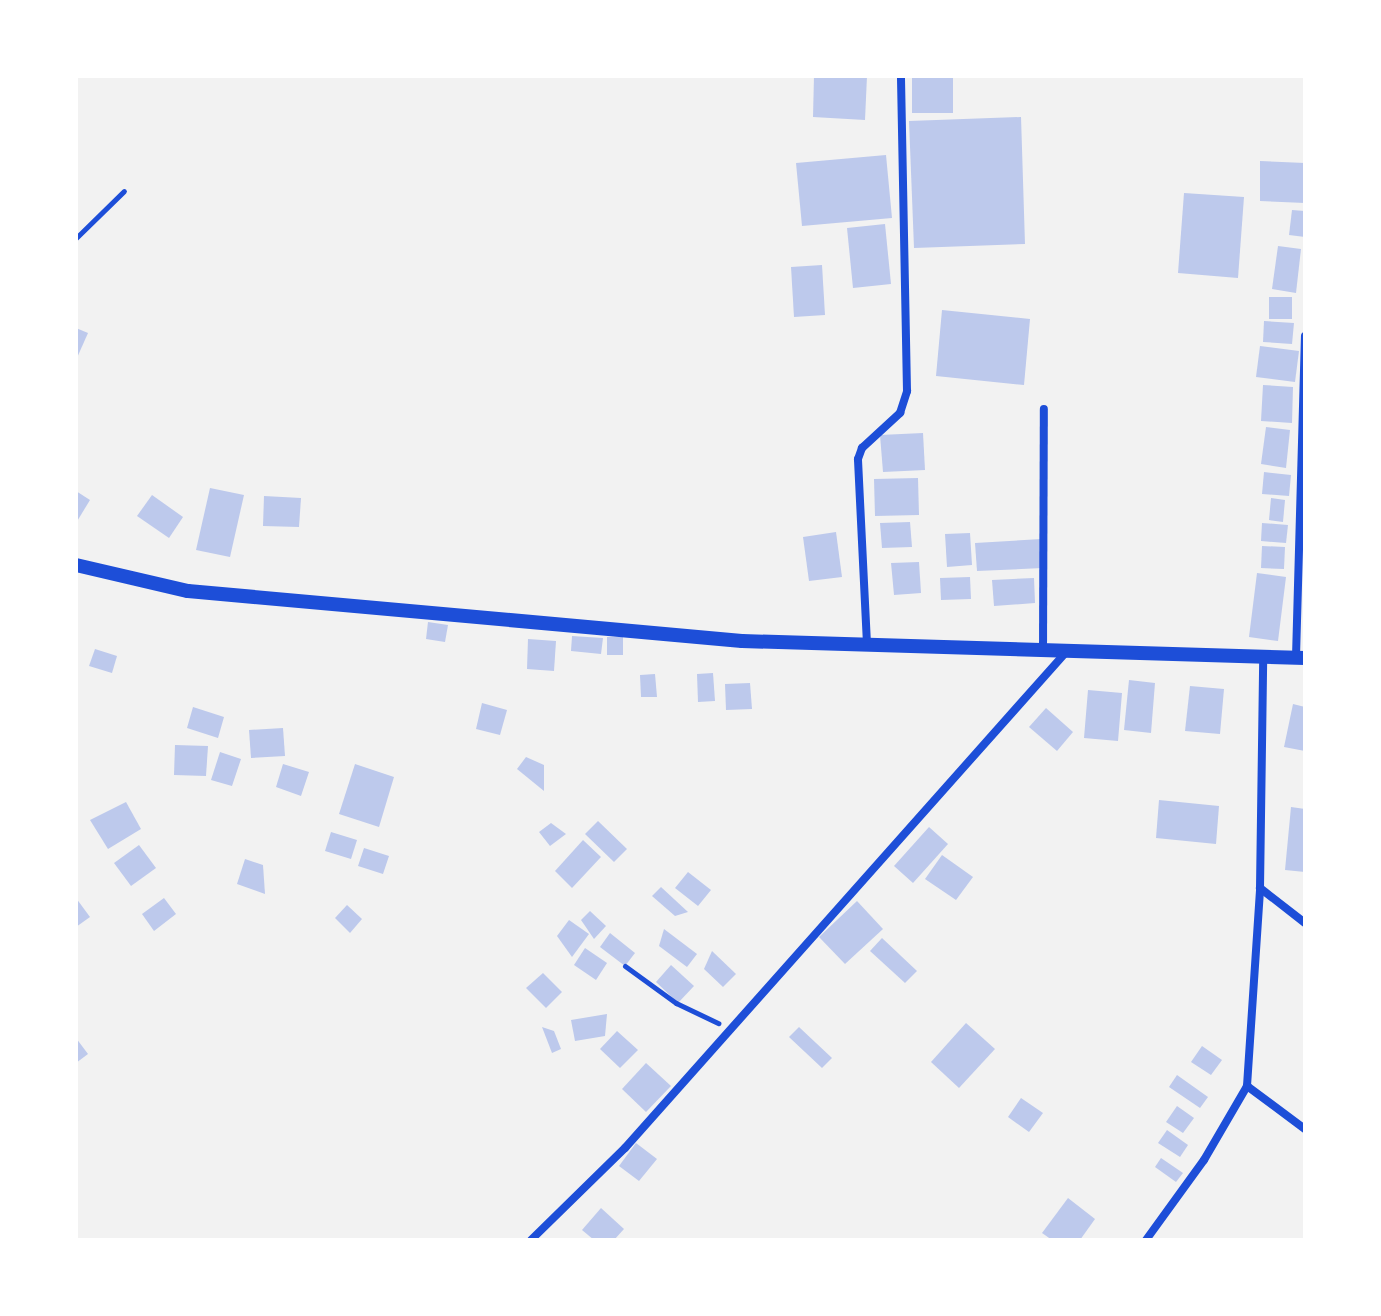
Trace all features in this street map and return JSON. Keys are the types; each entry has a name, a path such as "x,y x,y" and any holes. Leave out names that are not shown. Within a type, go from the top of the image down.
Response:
{"street":[{"path":"867,644 858,459 862,448 900,413 907,391 901,76"},
{"path":"76,565 188,591 742,641 1263,660 1300,658 1305,336"},
{"path":"1043,651 1044,409"},
{"path":"531,1240 625,1148 1067,651"},
{"path":"1146,1240 1204,1160 1247,1086 1260,888 1263,660"},
{"path":"1260,888 1305,923"},
{"path":"1247,1086 1305,1129"}],"lane":[{"path":"76,238 124,191"}],"path":[{"path":"625,966 676,1003 730,1029"}],"building":[{"path":"814,76 867,76 865,120 813,117"},
{"path":"912,76 953,76 953,113 912,113"},
{"path":"1021,117 1025,244 914,248 909,121"},
{"path":"886,155 892,218 802,226 796,163"},
{"path":"1260,161 1305,163 1305,203 1260,201"},
{"path":"1184,193 1244,197 1238,278 1178,273"},
{"path":"1292,210 1305,211 1305,237 1289,235"},
{"path":"885,224 891,284 853,288 847,228"},
{"path":"1278,246 1301,249 1296,293 1272,289"},
{"path":"822,265 825,315 794,317 791,267"},
{"path":"1269,297 1292,297 1292,319 1269,319"},
{"path":"942,310 1030,319 1024,385 936,376"},
{"path":"1264,321 1294,323 1292,344 1263,342"},
{"path":"76,328 88,333 76,360"},
{"path":"1260,346 1299,351 1295,382 1256,377"},
{"path":"1263,385 1293,387 1292,423 1261,421"},
{"path":"1266,427 1290,430 1286,468 1261,464"},
{"path":"923,433 925,470 883,472 880,435"},
{"path":"1264,472 1291,475 1289,496 1262,494"},
{"path":"918,478 919,515 875,516 874,479"},
{"path":"210,488 244,495 230,557 196,550"},
{"path":"76,491 90,500 76,523"},
{"path":"152,495 183,517 169,538 137,516"},
{"path":"264,496 301,498 299,527 263,526"},
{"path":"1271,498 1285,500 1283,522 1269,520"},
{"path":"910,522 912,547 882,548 880,523"},
{"path":"1262,523 1288,525 1286,543 1261,541"},
{"path":"836,532 842,577 809,581 803,537"},
{"path":"970,533 972,565 947,567 945,534"},
{"path":"1041,539 1043,568 977,571 975,543"},
{"path":"1262,546 1285,547 1284,569 1261,568"},
{"path":"919,562 921,593 894,595 891,563"},
{"path":"1257,573 1286,577 1278,641 1249,637"},
{"path":"970,577 971,599 941,600 940,578"},
{"path":"1034,578 1035,603 994,606 992,580"},
{"path":"428,622 448,625 445,642 426,639"},
{"path":"572,636 603,638 601,654 571,651"},
{"path":"607,637 623,637 623,655 607,655"},
{"path":"528,639 556,641 554,671 527,669"},
{"path":"95,649 117,656 112,673 89,666"},
{"path":"713,673 715,701 698,702 697,674"},
{"path":"655,674 657,697 641,697 640,675"},
{"path":"1129,680 1155,683 1151,733 1124,730"},
{"path":"750,683 752,709 726,710 725,684"},
{"path":"1190,686 1224,689 1220,734 1185,731"},
{"path":"1088,690 1122,693 1118,741 1084,738"},
{"path":"482,703 507,710 500,735 476,729"},
{"path":"1293,704 1305,707 1305,751 1284,747"},
{"path":"193,707 224,717 218,738 187,728"},
{"path":"1046,708 1073,732 1057,751 1029,727"},
{"path":"283,728 285,756 251,758 249,730"},
{"path":"175,745 208,746 206,776 174,775"},
{"path":"220,752 241,759 232,786 211,780"},
{"path":"526,757 544,765 544,791 517,769"},
{"path":"283,764 309,772 301,796 276,787"},
{"path":"355,764 394,777 379,827 339,814"},
{"path":"1159,800 1219,806 1216,844 1156,838"},
{"path":"126,802 141,829 108,849 90,820"},
{"path":"1291,807 1305,809 1305,872 1285,870"},
{"path":"598,821 627,849 614,862 585,834"},
{"path":"551,823 566,834 550,846 539,832"},
{"path":"929,827 948,844 913,883 894,866"},
{"path":"331,832 357,840 351,859 325,851"},
{"path":"583,840 601,857 572,888 555,871"},
{"path":"139,845 156,868 131,886 114,863"},
{"path":"364,848 389,856 383,874 358,866"},
{"path":"942,855 973,877 956,900 925,879"},
{"path":"245,859 263,865 265,894 237,884"},
{"path":"688,872 711,890 698,906 675,888"},
{"path":"661,887 688,912 675,916 652,896"},
{"path":"76,898 90,917 76,927"},
{"path":"164,898 176,914 154,931 142,914"},
{"path":"857,901 883,929 845,964 819,937"},
{"path":"347,905 362,919 350,933 335,918"},
{"path":"590,911 606,926 594,939 581,920"},
{"path":"569,920 589,934 572,957 557,936"},
{"path":"664,929 697,954 687,967 659,946"},
{"path":"610,933 635,953 625,966 600,947"},
{"path":"882,938 917,971 905,983 870,951"},
{"path":"585,948 607,963 596,980 574,965"},
{"path":"712,951 736,974 723,987 704,969"},
{"path":"671,965 694,986 678,1003 656,982"},
{"path":"543,973 562,992 546,1008 526,988"},
{"path":"607,1014 605,1036 575,1041 571,1020"},
{"path":"966,1023 995,1049 959,1088 931,1062"},
{"path":"542,1027 554,1031 561,1049 552,1053"},
{"path":"799,1027 832,1058 822,1068 789,1037"},
{"path":"617,1031 638,1050 620,1068 600,1049"},
{"path":"76,1038 88,1054 76,1063"},
{"path":"1202,1046 1222,1060 1211,1075 1191,1062"},
{"path":"646,1063 671,1086 646,1112 622,1089"},
{"path":"1177,1075 1208,1097 1200,1108 1169,1087"},
{"path":"1021,1098 1043,1113 1029,1132 1008,1117"},
{"path":"1177,1106 1194,1118 1183,1133 1166,1122"},
{"path":"1167,1130 1188,1145 1180,1157 1158,1143"},
{"path":"636,1143 657,1159 639,1181 619,1166"},
{"path":"1161,1158 1183,1173 1176,1182 1155,1167"},
{"path":"1068,1198 1095,1219 1080,1240 1052,1240 1042,1233"},
{"path":"601,1208 624,1229 614,1240 594,1240 582,1230"}]}
